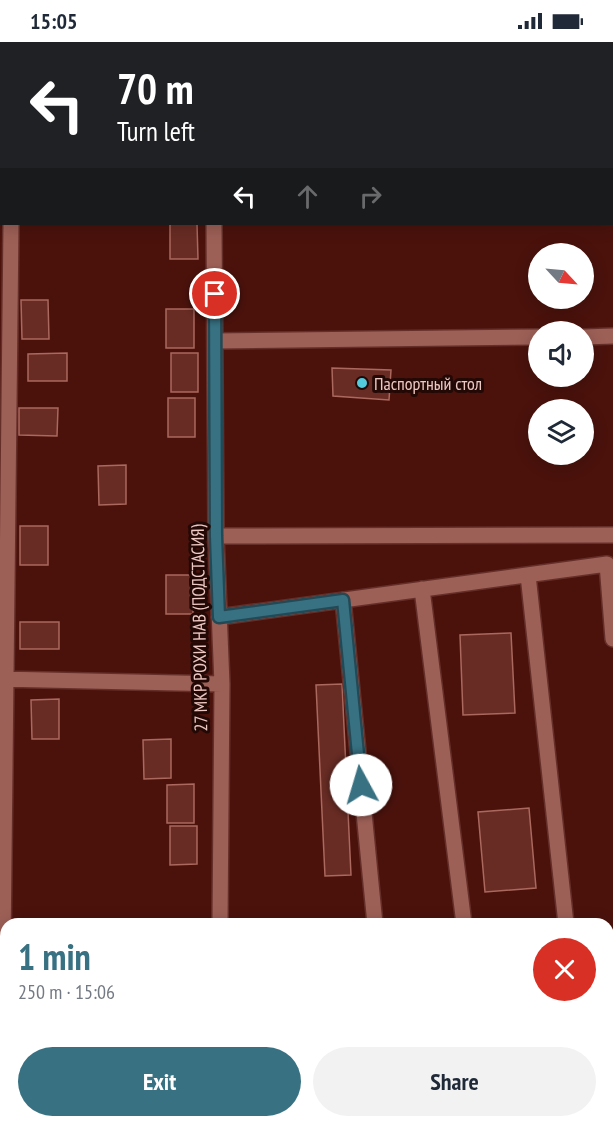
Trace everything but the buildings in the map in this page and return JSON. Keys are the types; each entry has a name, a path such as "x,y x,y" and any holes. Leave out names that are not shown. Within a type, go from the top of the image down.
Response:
{"street":[{"path":"1,918 2,679 11,225"},
{"name":"27 МКР РОХИ НАВ (ПОДСТАСИЯ)","path":"214,225 216,536 222,684 220,918"},
{"path":"594,337 613,336"},
{"path":"216,341 528,337"},
{"path":"216,536 613,535"},
{"path":"219,617 607,564 613,639"},
{"path":"528,575 565,918"},
{"path":"422,589 463,918"},
{"path":"343,600 374,918"},
{"path":"2,679 222,684"}],"place":[{"name":"Паспортный стол","path":"362,383"}],"route":[{"path":"215,294 216,536 219,617 343,600 361,785"}]}
